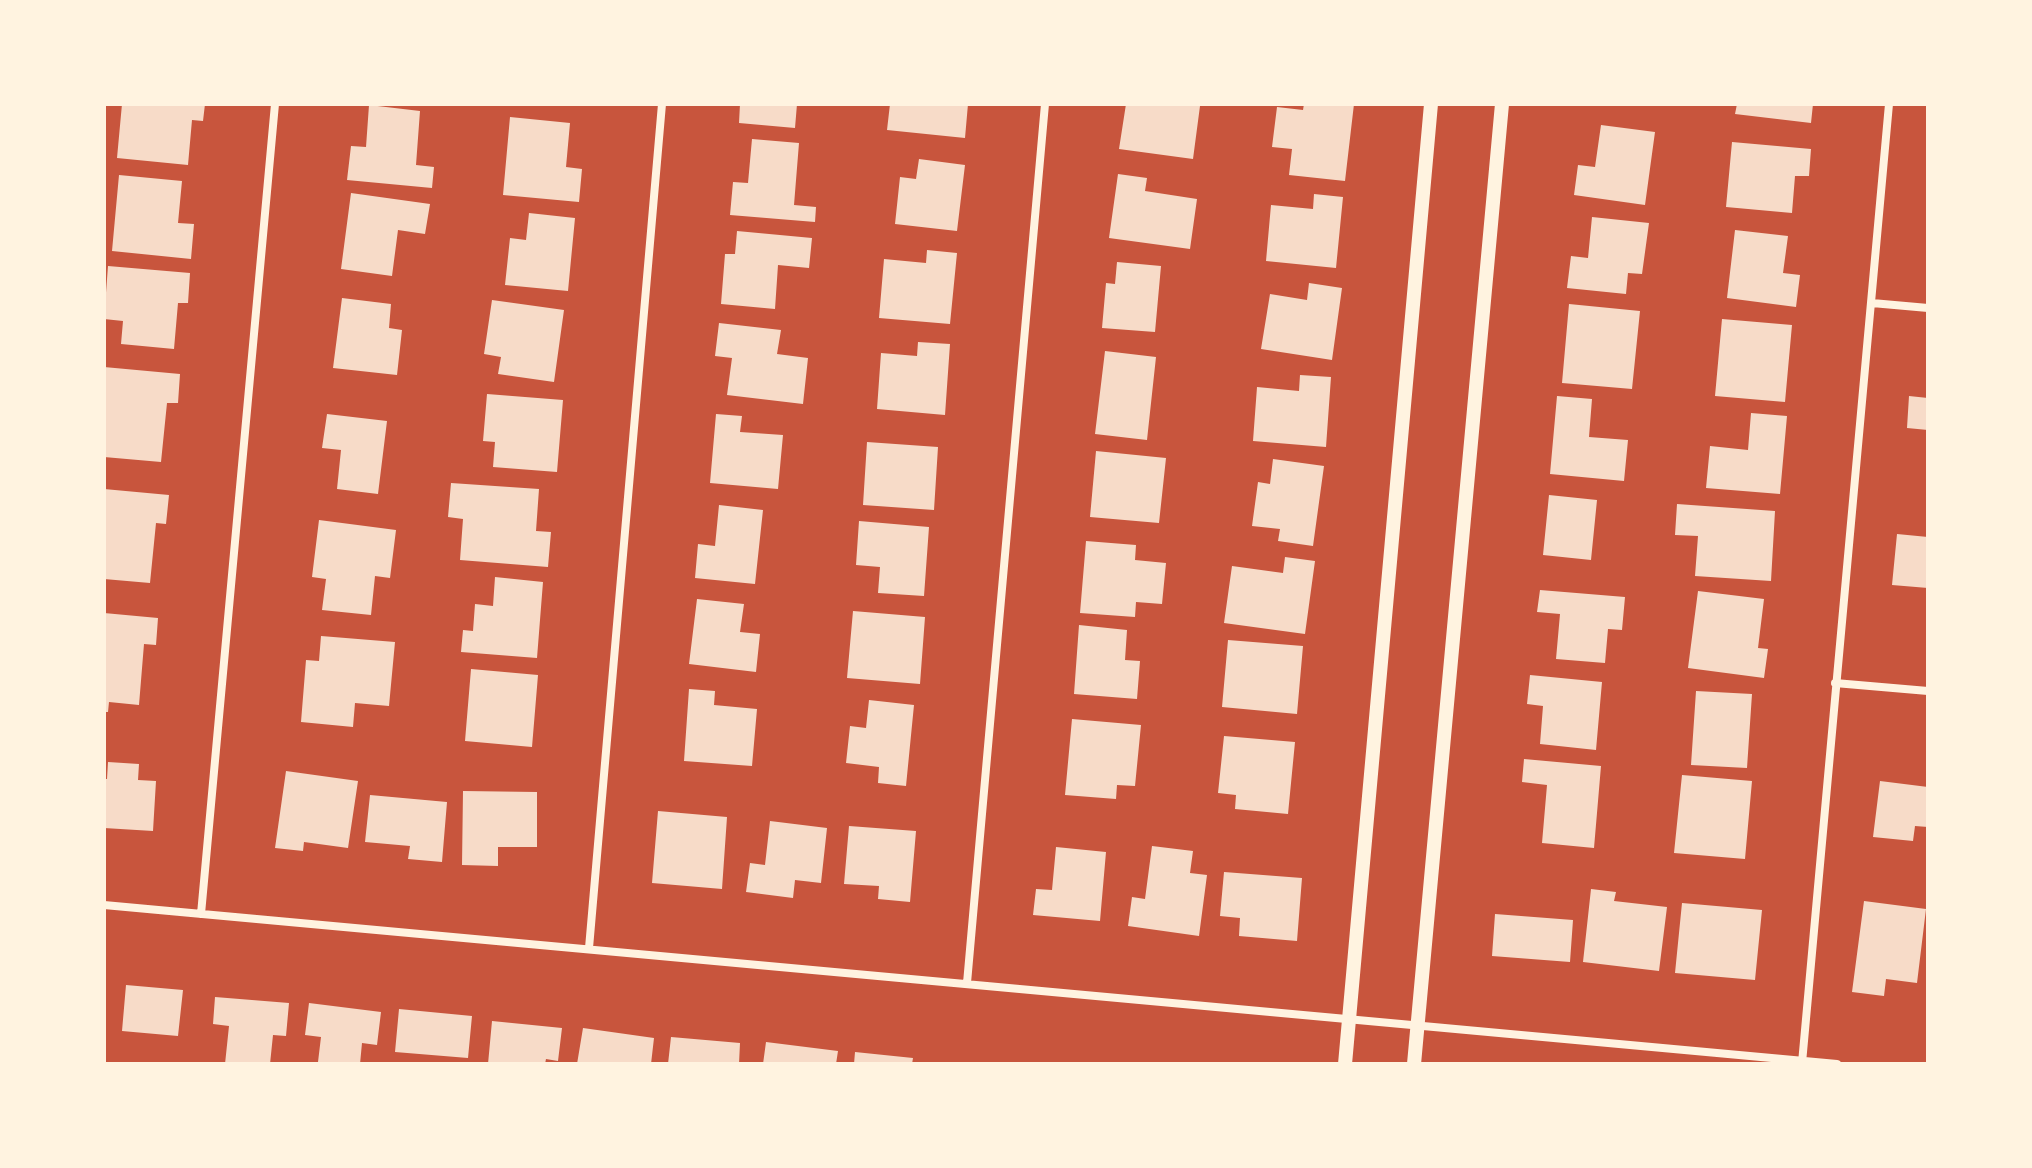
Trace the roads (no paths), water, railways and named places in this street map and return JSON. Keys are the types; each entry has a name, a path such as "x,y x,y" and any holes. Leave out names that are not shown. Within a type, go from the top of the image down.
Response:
{"street":[{"path":"201,914 275,104"},
{"path":"589,948 662,104"},
{"path":"967,983 1045,104"},
{"path":"1345,1064 1431,104"},
{"path":"1414,1064 1502,104"},
{"path":"1802,1062 1889,104"},
{"path":"1872,303 1928,308"},
{"path":"1835,683 1928,691"},
{"path":"104,905 1837,1064"}]}
